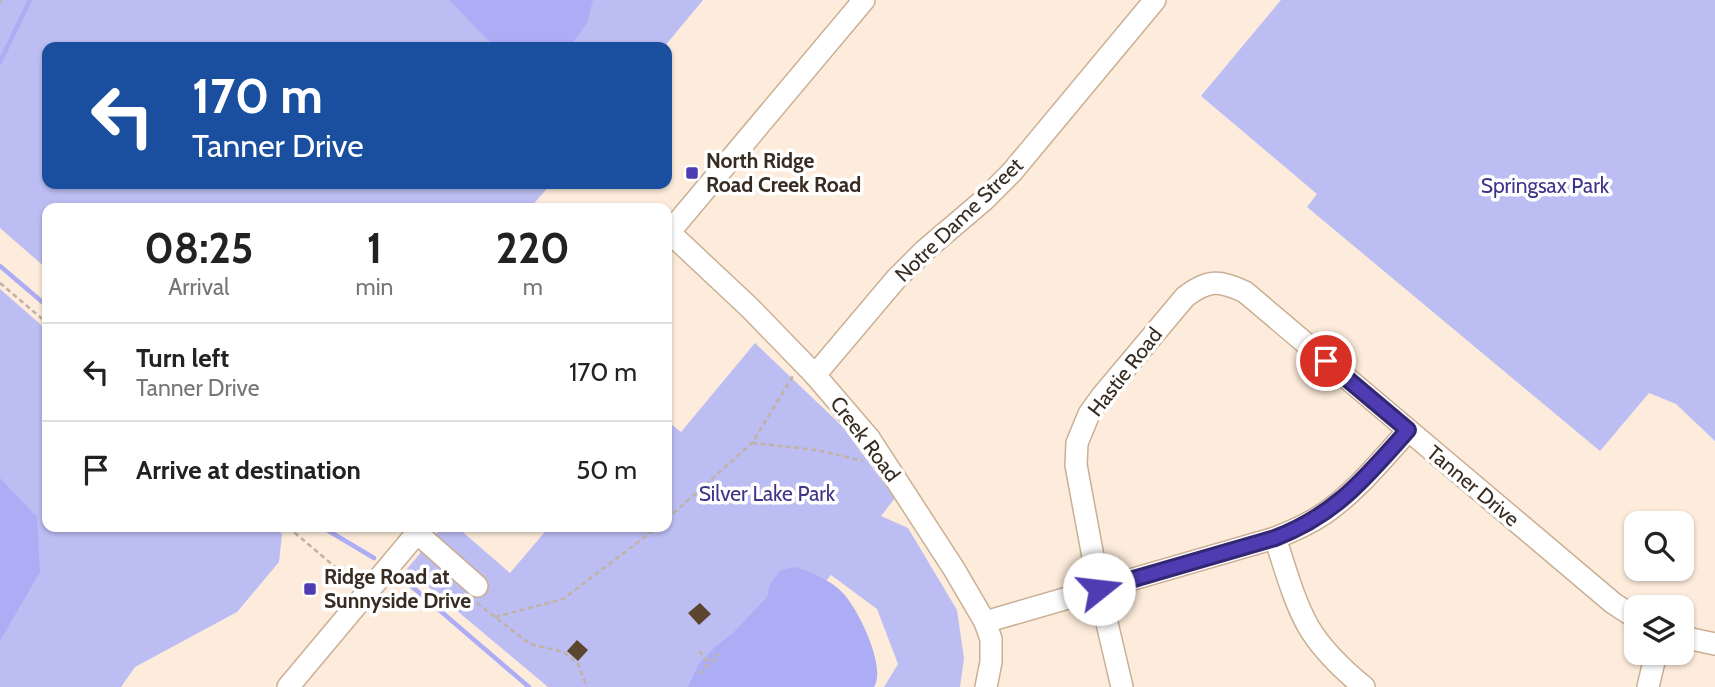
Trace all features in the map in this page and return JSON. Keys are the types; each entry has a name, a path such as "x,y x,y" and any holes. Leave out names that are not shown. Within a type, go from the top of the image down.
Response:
{"street":[{"path":"672,229 863,0"},
{"name":"Notre Dame Street","path":"815,375 905,270 1012,172 1155,0"},
{"name":"Creek Road","path":"672,238 750,308 815,375 869,438 985,622 991,639 991,662 986,687"},
{"name":"Tanner Drive","path":"1210,283 1226,283 1245,292 1624,610"},
{"name":"Hastie Road","path":"1122,687 1099,589 1076,466 1077,443 1089,414 1102,396 1185,297 1210,283"},
{"path":"985,622 1298,529 1342,500 1408,430"},
{"path":"300,683 418,532"},
{"path":"422,532 475,594"},
{"path":"1275,538 1307,625 1341,668 1364,687"},
{"path":"1694,640 1715,644"},
{"path":"1648,687 1653,665"}],"path":[{"path":"0,283 42,319"},
{"path":"672,515 752,443 791,377"},
{"path":"752,443 817,450 888,467"},
{"path":"294,532 356,584"},
{"path":"495,617 563,599 651,532"},
{"path":"475,594 495,617 530,644 564,652 578,664 587,687"},
{"path":"699,651 710,664"},
{"path":"699,674 719,654"}],"green space":[{"path":"0,0 703,0 668,42 42,42 42,189 547,189 534,203 42,203 42,265 0,228"},
{"name":"Springsax Park","path":"1281,0 1715,0 1715,441 1676,404 1649,393 1600,451 1307,207 1317,194 1201,96"},
{"path":"0,289 42,326 42,532 282,534 279,562 237,612 135,667 121,687 0,687"},
{"name":"Silver Lake Park","path":"755,343 842,426 895,498 881,516 908,528 957,610 964,658 960,687 884,687 898,664 877,609 831,575 738,687 548,687 407,569 438,532 463,532 510,573 545,532 672,532 672,425 681,432"}],"shaded area":[{"path":"449,0 593,0 587,23 574,42 490,42"},
{"path":"0,478 37,517 40,572 0,641"},
{"path":"796,567 833,584 849,601 863,624 874,653 877,678 874,687 688,687 698,665 767,597 770,584 781,570"}],"building":[{"path":"700,603 711,614 699,625 688,613"},
{"path":"577,640 588,650 578,661 567,651"}],"waterway":[{"path":"0,62 30,0"},
{"path":"0,266 42,302"},
{"path":"330,532 374,558"},
{"path":"402,578 529,687"}],"place":[{"name":"North Ridge Road Creek Road","path":"692,173"},
{"name":"Ridge Road at Sunnyside Drive","path":"310,589"}],"route":[{"path":"1099,589 1298,529 1342,500 1368,474 1408,430 1326,361"}]}
